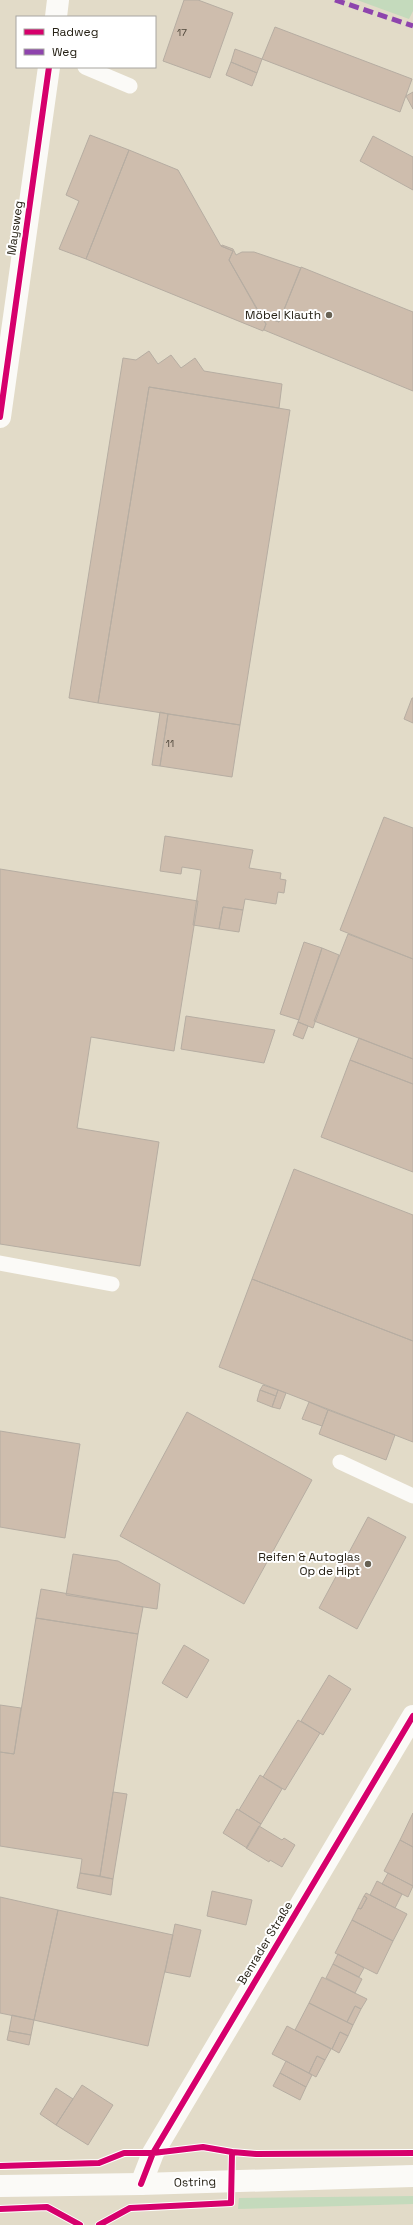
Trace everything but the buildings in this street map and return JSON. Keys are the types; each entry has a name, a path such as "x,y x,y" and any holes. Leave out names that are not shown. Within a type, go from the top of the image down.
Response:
{"street":[{"path":"56,16 58,0"},
{"name":"Maysweg","path":"0,416 48,68"},
{"name":"Benrader Straße","path":"141,2184 153,2152 413,1716"},
{"name":"Ostring","path":"0,2186 141,2184 413,2176"}],"lane":[{"path":"87,68 130,86"},
{"path":"0,1263 112,1284"},
{"path":"340,1462 413,1496"}],"green space":[{"path":"357,0 413,0 413,11 409,19"},
{"path":"413,2196 413,2204 238,2209 239,2198"}],"marked path":[{"path":"335,0 413,26"}],"cycle path":[{"path":"0,417 49,68"},
{"path":"141,2184 153,2153 413,1716"},
{"path":"0,2166 99,2163 124,2153 153,2153 203,2147 232,2152 231,2203 130,2208 99,2225"},
{"path":"232,2152 256,2154 413,2153"},
{"path":"0,2209 47,2207 80,2225"}],"place":[{"name":"Möbel Klauth","path":"329,315"},
{"name":"Reifen & Autoglas Op de Hipt","path":"368,1564"}]}
